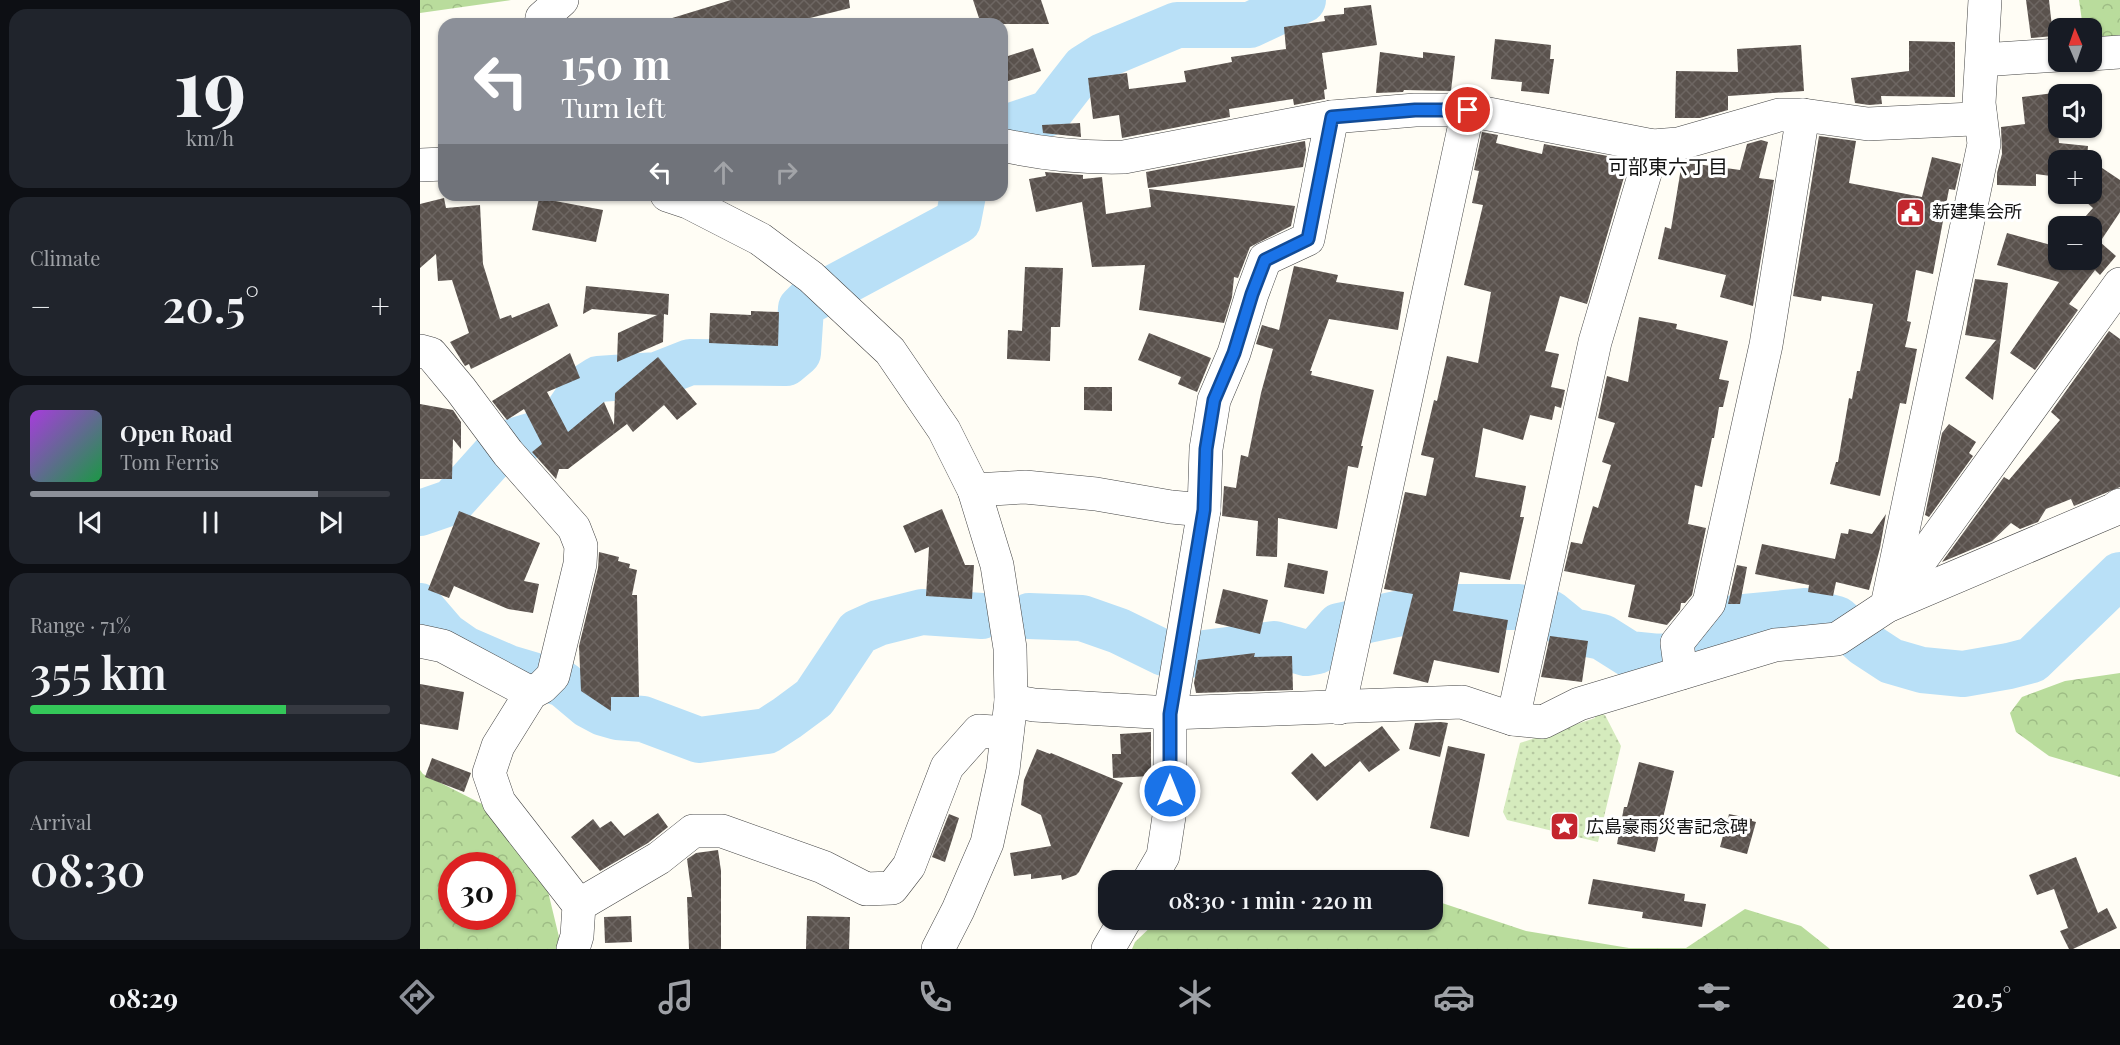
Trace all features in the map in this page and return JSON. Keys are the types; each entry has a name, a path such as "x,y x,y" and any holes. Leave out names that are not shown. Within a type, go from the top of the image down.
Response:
{"street":[{"path":"542,18 562,0"},
{"path":"1887,606 1984,144 1980,114 1984,0"},
{"path":"2102,53 2120,52"},
{"path":"1982,60 2048,57"},
{"path":"1008,146 1028,151 1092,158 1124,157 1332,117 1415,110 1468,110 1653,146 1678,144 1779,115 1803,115 1868,124 1972,119 1980,114"},
{"path":"1339,708 1468,110"},
{"path":"1679,661 1677,643 1709,603 1766,345 1803,115"},
{"path":"1155,870 1163,856 1170,810 1170,714 1204,510 1206,449 1214,400 1234,353 1265,260 1308,239 1332,117"},
{"path":"1513,719 1594,342 1653,146"},
{"path":"420,165 438,164"},
{"path":"685,201 760,239 811,278 890,351 944,430 974,490 997,565 1010,648 1009,717 1003,770 987,843 938,949"},
{"path":"1887,606 2120,284"},
{"path":"420,351 431,354 461,390 502,446 574,528 580,546 578,575 542,685 498,746 489,773 499,802 579,904 577,936 573,949"},
{"path":"974,490 1025,487 1096,494 1171,507 1204,510"},
{"path":"579,904 660,858 693,831 722,831 823,867 866,889 892,888 909,866 947,767 979,731 1034,705 1170,714 1462,702 1513,719 1543,722 1679,661 1775,645 1837,639 1887,606 2113,510 2120,505"},
{"path":"420,641 443,646 542,685"},
{"path":"1108,949 1119,930"}],"green space":[{"path":"420,0 511,0 420,13"},
{"path":"2079,0 2120,0 2120,46 2102,48 2102,18 2082,18"},
{"path":"2120,673 2120,777 2049,756 2016,732 2010,713 2022,697 2065,681"},
{"path":"1594,710 1605,715 1621,746 1598,842 1507,820 1503,812 1520,743 1595,718"},
{"path":"420,770 423,774 494,810 544,875 559,937 556,949 420,949"},
{"path":"1443,903 1526,931 1629,948 1686,948 1745,909 1801,926 1830,949 1132,949 1135,942 1148,930 1443,930"}],"building":[{"path":"731,0 849,0 850,8 810,18 672,18"},
{"path":"973,0 1041,0 1049,24 1008,24 1008,18 979,18"},
{"path":"2026,0 2049,0 2051,18 2048,18 2048,36 2031,38"},
{"path":"1371,5 1377,45 1322,53 1327,89 1324,90 1325,99 1294,105 1293,99 1229,109 1230,117 1122,138 1119,115 1093,119 1088,78 1127,73 1129,89 1186,82 1184,71 1232,62 1231,57 1286,49 1284,27 1325,21 1324,16 1344,14 1344,8"},
{"path":"1495,39 1551,45 1550,59 1554,59 1549,94 1521,91 1522,82 1491,79"},
{"path":"1909,41 1955,42 1955,97 1881,96 1882,104 1855,103 1851,78 1909,71"},
{"path":"1801,45 1804,91 1728,96 1728,110 1700,118 1675,118 1676,71 1738,72 1737,49"},
{"path":"1033,48 1041,71 1008,81 1008,56"},
{"path":"1380,52 1423,58 1423,52 1455,56 1451,91 1404,90 1403,92 1376,93"},
{"path":"2048,94 2048,138 2058,138 2059,143 2088,146 2088,150 2048,150 2048,176 2036,174 2036,186 1997,185 1997,173 2002,154 2001,127 2025,124 2022,97"},
{"path":"1080,123 1081,137 1043,133 1042,125"},
{"path":"1482,132 1498,135 1496,143 1542,154 1544,144 1629,160 1587,304 1560,296 1545,351 1559,354 1551,387 1565,390 1561,408 1555,406 1552,420 1530,415 1523,440 1483,428 1475,477 1526,486 1520,517 1524,517 1510,580 1460,572 1453,611 1508,620 1499,673 1434,660 1428,683 1393,674 1413,594 1384,589 1405,492 1426,496 1434,458 1421,455 1447,356 1478,363 1491,292 1464,285 1483,205 1472,203 1479,171 1474,170"},
{"path":"1819,136 1856,141 1849,183 1922,197 1932,157 1961,164 1955,190 1949,189 1933,274 1916,270 1907,321 1911,322 1905,347 1917,349 1906,404 1900,403 1880,496 1830,484 1836,462 1838,462 1849,398 1852,399 1857,371 1860,371 1873,304 1822,296 1821,301 1793,296"},
{"path":"1761,140 1768,142 1759,178 1774,180 1753,306 1720,297 1726,275 1658,259 1665,227 1671,229 1682,162 1740,170 1747,144"},
{"path":"1305,141 1303,167 1148,188 1146,172"},
{"path":"2102,168 2120,180 2120,212 2102,239 2102,216 2086,216 2093,208 2088,204 2102,204"},
{"path":"1045,172 1083,175 1083,179 1102,177 1106,214 1151,207 1149,189 1295,206 1291,226 1250,247 1238,278 1234,277 1232,297 1224,323 1139,310 1145,265 1092,267 1082,202 1036,212 1029,179 1046,176"},
{"path":"438,200 445,201 446,208 480,205 483,264 500,319 511,315 512,318 549,303 558,326 471,369 469,364 465,366 450,342 469,333 452,280 438,281 436,254 420,268 420,204"},
{"path":"538,201 555,201 603,210 596,242 532,230"},
{"path":"2007,233 2048,244 2048,270 2095,270 2069,304 2078,310 2035,370 2010,353 2059,282 1997,265"},
{"path":"2102,244 2116,256 2100,275 2095,270 2102,270"},
{"path":"1294,266 1338,275 1336,282 1404,292 1398,330 1329,319 1310,371 1312,371 1311,375 1374,390 1358,468 1348,466 1337,529 1278,518 1277,557 1256,556 1258,521 1222,516 1224,486 1236,488 1241,455 1248,457 1273,349 1256,344 1262,325 1279,330"},
{"path":"1025,267 1063,268 1060,327 1051,327 1050,361 1007,359 1008,330 1022,331"},
{"path":"1975,279 2008,283 1993,400 1965,378 1996,340 1965,335"},
{"path":"586,286 669,294 668,315 664,314 663,342 617,362 618,333 657,315 592,309 583,314"},
{"path":"751,311 779,312 778,346 709,343 710,313 751,315"},
{"path":"1639,317 1677,324 1676,329 1728,341 1719,379 1729,381 1723,407 1719,407 1702,487 1695,485 1688,524 1706,528 1692,595 1685,603 1681,603 1680,610 1667,625 1628,617 1635,585 1564,571 1571,542 1582,544 1593,506 1598,508 1611,465 1602,462 1615,423 1598,418 1607,376 1628,382"},
{"path":"2109,331 2120,339 2120,487 2074,506 2071,499 2046,509 2038,522 2020,529 2011,523 1992,541 1942,562 2004,477 2009,480 2060,420 2051,412"},
{"path":"1149,333 1211,358 1197,392 1178,384 1181,377 1138,360"},
{"path":"570,353 580,378 547,392 568,432 604,402 614,425 615,393 658,357 697,404 677,420 664,405 633,432 627,424 568,469 559,469 556,479 532,452 542,444 524,409 507,420 492,401"},
{"path":"1084,387 1112,387 1112,411 1084,410"},
{"path":"420,404 453,410 461,422 461,449 453,439 452,479 420,479"},
{"path":"1949,424 1976,442 1969,453 1973,456 1929,517 1925,515 1942,433"},
{"path":"942,509 965,565 974,565 972,599 926,596 929,547 915,553 903,526"},
{"path":"459,511 540,543 524,581 539,584 533,613 508,609 454,586 449,598 428,590"},
{"path":"1886,514 1869,590 1836,582 1833,596 1808,592 1809,585 1755,574 1762,544 1835,559 1841,533 1848,534 1849,529 1872,534"},
{"path":"599,552 619,557 618,561 630,564 629,568 637,570 632,595 637,595 639,697 611,697 611,711 581,691 579,646 598,568"},
{"path":"1288,563 1328,571 1324,594 1284,587"},
{"path":"1737,565 1747,567 1740,604 1728,604"},
{"path":"1223,589 1268,600 1260,634 1215,623"},
{"path":"1550,636 1588,641 1582,682 1541,677"},
{"path":"1255,653 1254,657 1292,656 1293,690 1196,693 1194,683 1198,660"},
{"path":"420,684 464,692 458,730 420,724"},
{"path":"1415,723 1448,723 1440,757 1409,749"},
{"path":"1382,726 1400,750 1369,772 1360,761 1317,801 1291,773 1312,753 1325,767"},
{"path":"1151,732 1151,776 1113,778 1112,754 1121,754 1120,734"},
{"path":"1448,746 1485,754 1469,837 1430,828"},
{"path":"1037,749 1123,783 1079,872 1062,880 1061,875 1031,879 1031,874 1014,876 1010,853 1051,846 1041,815 1021,805 1024,780"},
{"path":"432,758 471,773 464,792 425,777"},
{"path":"1639,762 1674,771 1655,852 1617,844 1624,807 1627,807"},
{"path":"658,813 668,827 648,843 600,871 571,837 593,819 600,828 611,821 624,836"},
{"path":"949,814 959,818 945,862 932,857"},
{"path":"1729,814 1756,822 1747,854 1720,847"},
{"path":"718,850 721,871 721,949 689,949 687,897 692,897 687,859 696,853"},
{"path":"2076,857 2098,913 2107,908 2117,928 2069,949 2060,931 2068,928 2054,889 2037,895 2029,875"},
{"path":"1593,879 1685,894 1684,901 1706,904 1702,927 1642,918 1643,912 1588,904"},
{"path":"631,916 632,942 605,943 604,917"},
{"path":"807,916 850,917 849,949 806,949"}],"waterway":[{"path":"1008,127 1049,113 1084,68 1103,56 1177,25 1250,25 1303,0"},
{"path":"420,513 452,502 504,444 557,428 584,388 598,379 657,375 690,362 786,363 798,353 801,308 807,302 958,221 962,201"},
{"path":"1029,616 1082,618 1119,631 1164,653 1189,655 1274,644 1306,653 1317,651 1339,626 1430,607 1519,607 1550,613 1572,631 1602,637 1629,654 1659,657 1690,654 1702,646 1724,623 1734,618 1806,611 1837,619 1865,644 1891,661 1922,670 1963,674 2032,660 2120,575"},
{"path":"420,606 445,635 465,649 509,668 563,684 588,705 603,713 617,717 643,719 699,740 767,731 787,718 814,698 858,632 878,623 922,612 982,616"}],"place":[{"name":"新建集会所","path":"1911,212"},
{"name":"広島豪雨災害記念碑","path":"1565,827"}],"district":[{"name":"可部東六丁目","path":"1668,167"}],"route":[{"path":"1170,791 1170,714 1204,510 1206,449 1214,400 1234,353 1265,260 1308,239 1332,117 1415,110 1468,110"}]}
